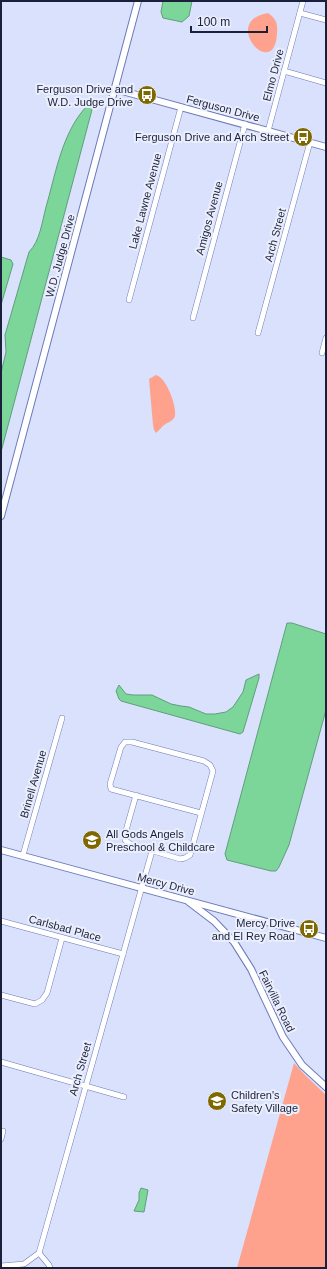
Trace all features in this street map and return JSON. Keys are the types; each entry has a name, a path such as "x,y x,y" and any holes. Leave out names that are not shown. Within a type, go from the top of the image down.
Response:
{"street":[{"name":"W.D. Judge Drive","path":"1,516 138,1"},
{"name":"Elmo Drive","path":"268,131 303,1"},
{"path":"300,13 326,20"},
{"path":"284,71 326,83"},
{"name":"Ferguson Drive","path":"115,89 326,147"},
{"name":"Lake Lawne Avenue","path":"129,300 181,107"},
{"name":"Amigos Avenue","path":"193,318 245,124"},
{"name":"Arch Street","path":"258,333 310,142"},
{"path":"322,353 326,338"},
{"name":"Brinell Avenue","path":"23,855 62,718"},
{"path":"136,795 125,834 125,840 130,844 180,859 186,858 190,855 213,771 210,765 204,761 132,742 125,742 121,746 110,784 111,789 136,795 201,813"},
{"name":"Mercy Drive","path":"1,850 326,938"},
{"name":"Arch Street","path":"39,1253 152,851"},
{"name":"Fairvilla Road","path":"186,900 214,921 234,942 251,969 283,1037 293,1053 302,1065 326,1087"},
{"path":"214,921 213,918 215,908"},
{"name":"Carlsbad Place","path":"1,921 123,954"},
{"path":"1,995 35,1004 42,1000 47,993 62,938"},
{"path":"1,1062 124,1096"},
{"path":"1,1139 3,1131"},
{"path":"1,1266 24,1264 39,1253 50,1268"}],"shaded area":[{"path":"163,1 192,1 189,16 182,22 163,18 161,12"},
{"path":"268,13 273,17 277,24 277,33 274,47 268,52 260,51 253,45 249,36 248,27 254,18"},
{"path":"91,101 93,106 1,452 1,373 6,352 5,335 29,252 33,248 40,231 56,170 68,134 74,123"},
{"path":"1,257 11,260 13,264 1,305"},
{"path":"156,375 160,377 170,392 173,399 175,416 173,420 156,433 153,425 149,379"},
{"path":"287,623 292,623 326,634 326,710 289,845 279,867 276,871 271,871 227,860 225,854"},
{"path":"259,674 243,732 240,734 121,701 116,691 119,685 126,694 152,695 171,704 189,707 206,714 215,714 226,712 233,707 243,692 246,680"},
{"path":"294,1063 326,1095 326,1268 237,1268"},
{"path":"141,1188 148,1190 144,1212 134,1211 139,1200"}],"place":[{"name":"Ferguson Drive and W.D. Judge Drive","path":"147,95"},
{"name":"Ferguson Drive and Arch Street","path":"303,137"},
{"name":"All Gods Angels Preschool & Childcare","path":"92,840"},
{"name":"Mercy Drive and El Rey Road","path":"309,929"},
{"name":"Children's Safety Village","path":"217,1101"}]}
